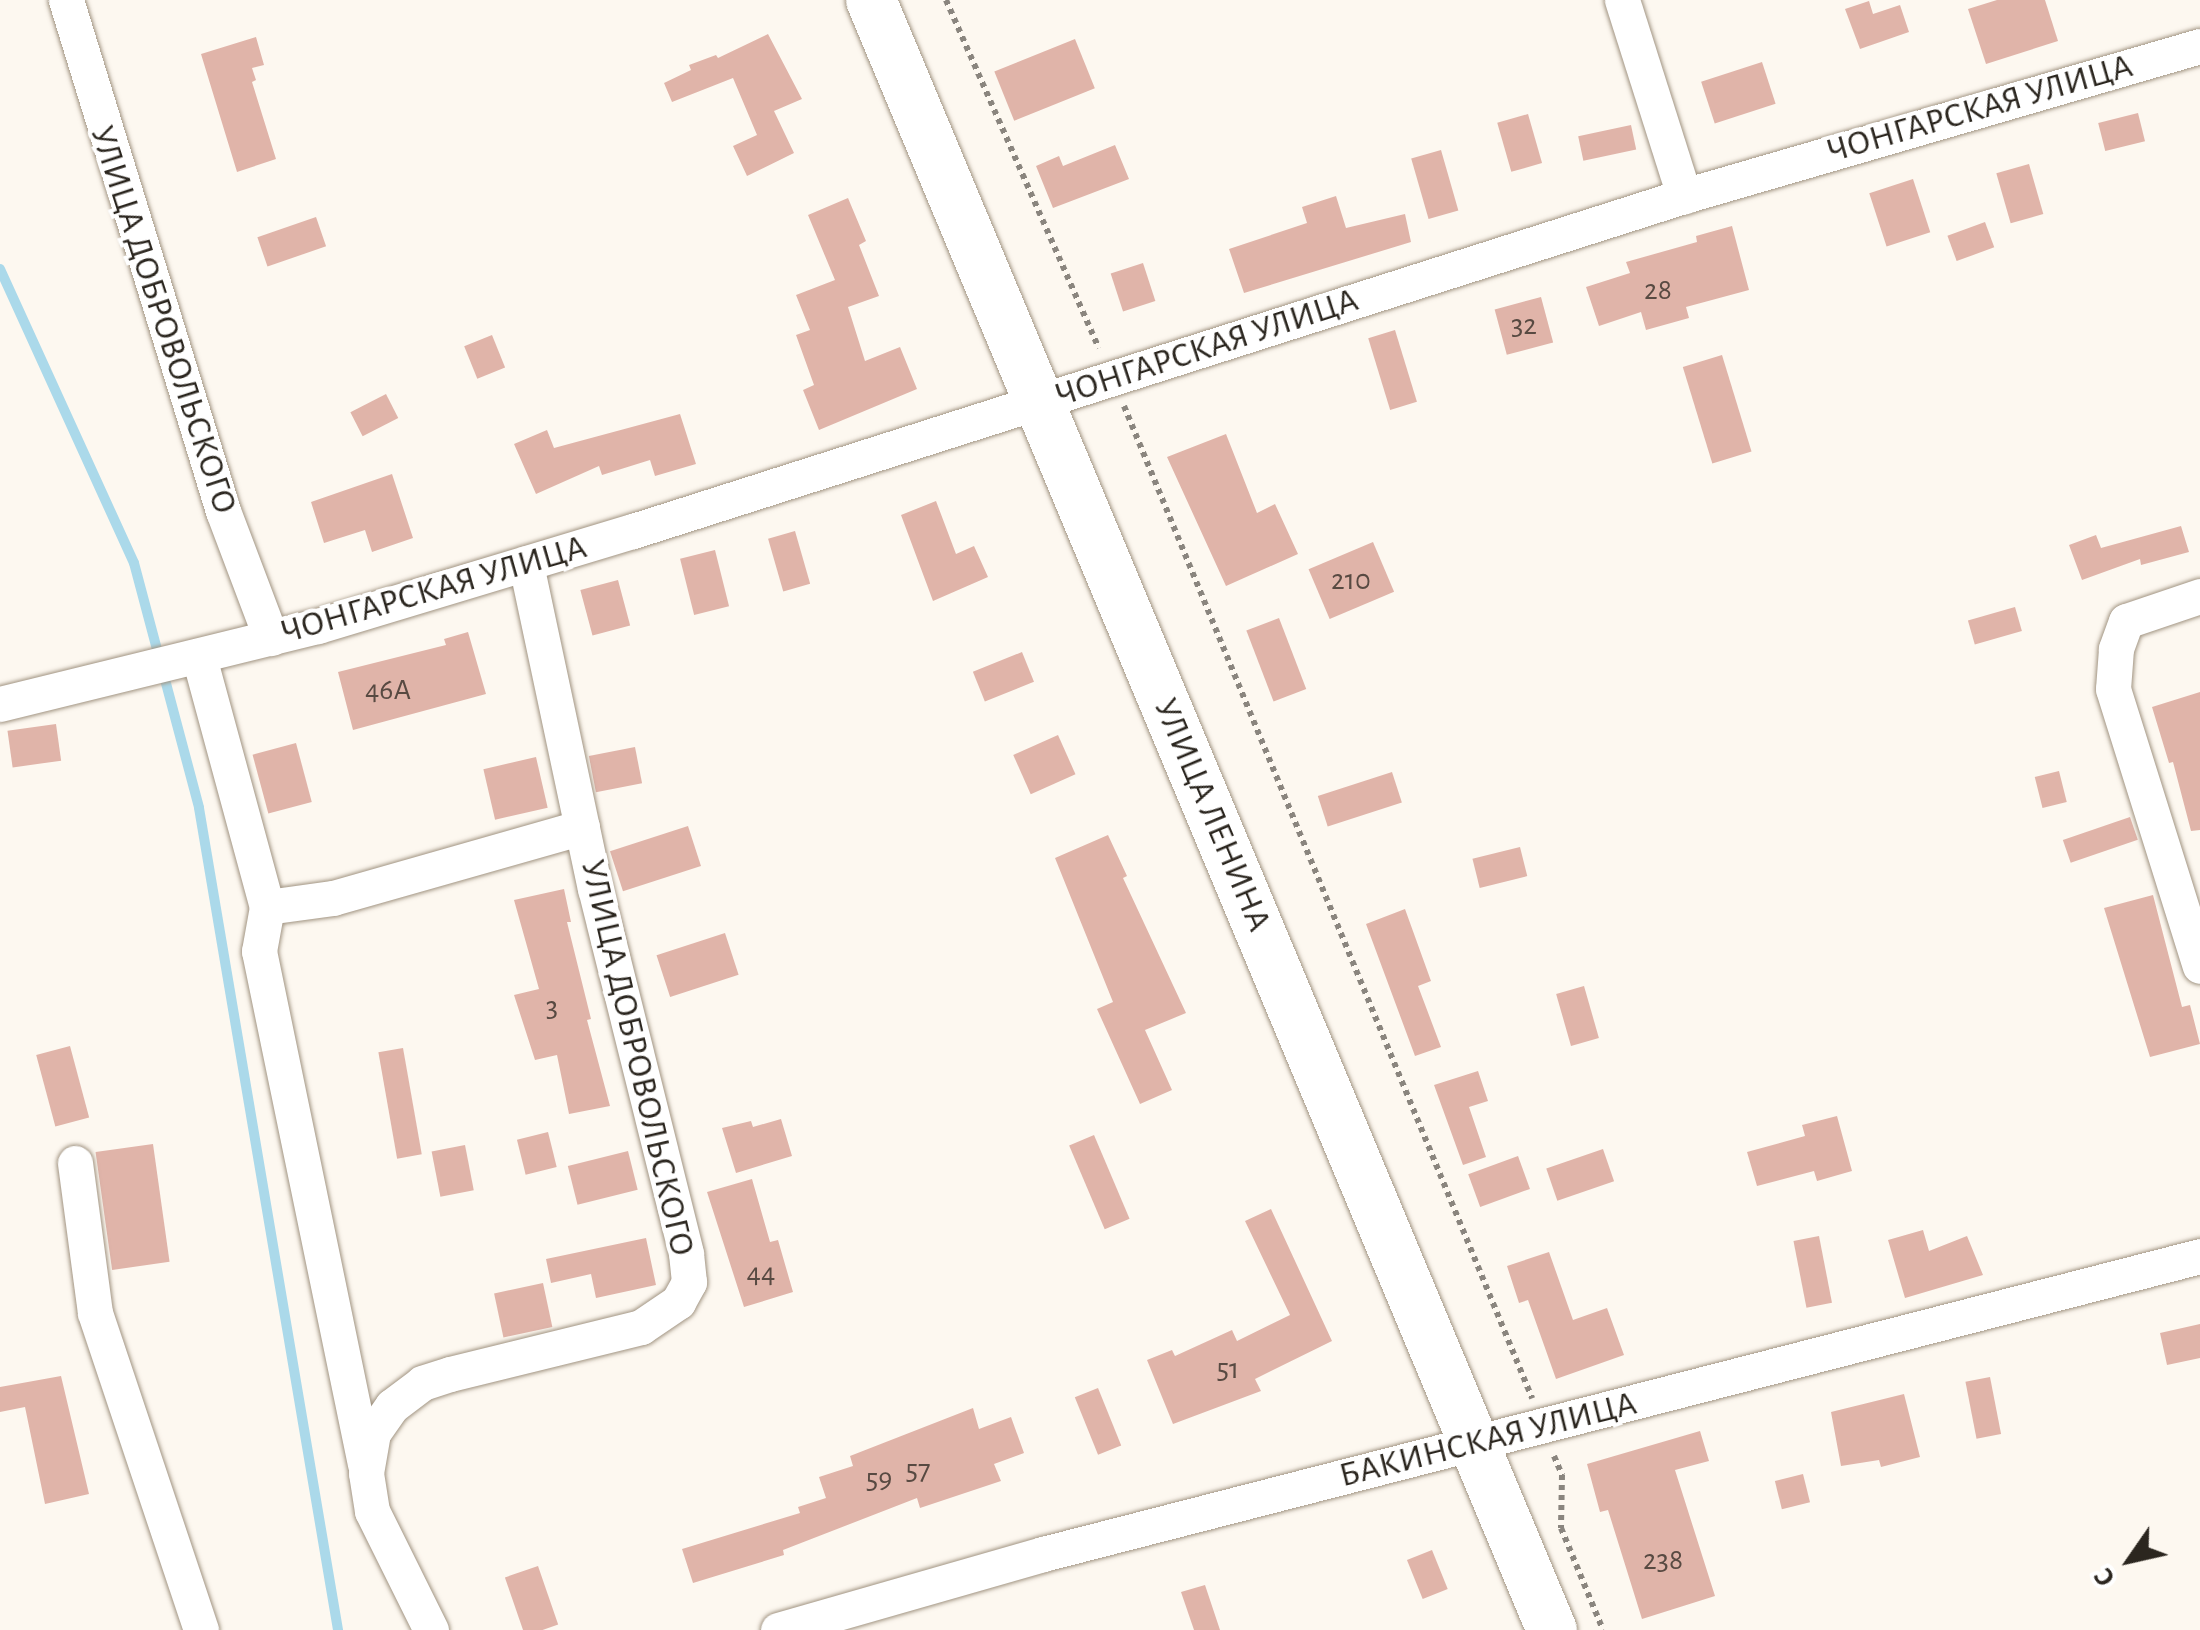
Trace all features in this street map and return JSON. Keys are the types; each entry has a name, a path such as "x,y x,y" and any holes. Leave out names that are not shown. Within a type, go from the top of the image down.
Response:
{"street":[{"name":"УЛИЦА ДОБРОВОЛЬСКОГО","path":"66,0 222,511 270,638"},
{"name":"УЛИЦА ЛЕНИНА","path":"871,0 1552,1630"},
{"path":"1622,0 1684,196"},
{"name":"ЧОНГАРСКАЯ УЛИЦА","path":"0,704 270,638 526,563 1684,196 2200,46"},
{"name":"УЛИЦА ДОБРОВОЛЬСКОГО","path":"430,1630 372,1511 366,1473 373,1433 392,1406 422,1383 641,1327 659,1319 678,1302 689,1282 686,1253 582,827 526,563"},
{"path":"2200,596 2126,621 2116,649 2114,690 2200,966"},
{"path":"206,655 268,907 258,952 366,1473"},
{"path":"268,907 333,898 582,827"},
{"path":"76,1163 95,1313 201,1630"},
{"name":"БАКИНСКАЯ УЛИЦА","path":"778,1630 1043,1554 2200,1256"}],"path":[{"path":"946,0 1112,378 1544,1427 1562,1474 1562,1528 1603,1630"}],"building":[{"path":"1997,0 2045,0 2058,41 1986,64 1968,9"},
{"path":"1869,1 1873,14 1900,5 1909,32 1860,49 1845,9"},
{"path":"768,34 802,99 774,111 794,153 747,176 733,146 757,135 733,78 672,102 664,83 691,70 689,65 716,55 718,58"},
{"path":"256,37 264,65 252,68 256,80 252,82 276,159 237,172 201,54"},
{"path":"1075,39 1095,88 1014,121 994,72"},
{"path":"1762,62 1776,104 1715,124 1701,82"},
{"path":"2138,113 2145,141 2105,151 2098,123"},
{"path":"1528,114 1542,163 1511,172 1497,123"},
{"path":"1631,125 1636,149 1583,161 1578,136"},
{"path":"1115,145 1129,179 1053,208 1036,166 1059,156 1063,166"},
{"path":"1441,150 1458,211 1429,219 1411,159"},
{"path":"2029,164 2043,214 2011,223 1996,173"},
{"path":"1913,179 1930,232 1887,246 1869,193"},
{"path":"1336,196 1346,228 1405,214 1411,242 1244,293 1229,249 1307,223 1302,207"},
{"path":"848,198 866,241 859,245 879,296 848,307 865,361 900,347 917,389 819,430 803,390 814,385 796,335 810,330 796,295 835,280 808,215"},
{"path":"316,217 326,246 267,266 257,237"},
{"path":"1985,222 1994,247 1957,261 1947,236"},
{"path":"1732,226 1749,290 1686,307 1689,318 1646,330 1641,312 1599,326 1586,287 1630,273 1626,262 1697,242 1696,236"},
{"path":"1143,263 1155,301 1123,312 1111,274"},
{"path":"1541,297 1553,342 1507,355 1495,309"},
{"path":"1395,330 1417,402 1390,410 1368,338"},
{"path":"492,335 505,367 477,379 464,346"},
{"path":"1722,355 1752,452 1712,464 1683,367"},
{"path":"386,394 398,418 363,436 350,412"},
{"path":"680,414 696,464 655,476 650,460 602,475 599,466 536,494 514,444 547,430 554,448"},
{"path":"1226,434 1257,513 1275,504 1298,554 1226,586 1167,457"},
{"path":"392,474 413,538 372,552 365,530 324,543 311,502"},
{"path":"936,501 956,554 974,546 988,577 933,601 901,515"},
{"path":"2181,526 2189,552 2141,565 2140,559 2082,580 2069,545 2096,535 2101,548"},
{"path":"795,531 810,584 783,592 768,539"},
{"path":"1373,542 1394,592 1330,619 1309,569"},
{"path":"715,550 729,606 694,615 680,559"},
{"path":"618,580 630,625 592,635 580,590"},
{"path":"2015,607 2022,631 1975,645 1968,621"},
{"path":"1279,618 1306,689 1274,701 1246,631"},
{"path":"468,632 486,694 353,730 338,672 446,645 444,639"},
{"path":"1022,652 1034,682 985,702 973,672"},
{"path":"2200,692 2200,830 2191,831 2173,762 2169,763 2152,707"},
{"path":"56,724 61,761 13,767 7,731"},
{"path":"1058,735 1075,774 1031,794 1013,755"},
{"path":"296,743 312,802 268,814 253,755"},
{"path":"635,747 642,783 596,792 589,756"},
{"path":"536,757 548,808 495,820 483,769"},
{"path":"2059,771 2067,802 2042,808 2035,777"},
{"path":"1392,772 1402,802 1328,827 1318,796"},
{"path":"2130,817 2138,840 2071,863 2063,840"},
{"path":"688,826 701,866 623,891 610,851"},
{"path":"1108,835 1127,876 1123,878 1186,1013 1145,1030 1172,1090 1140,1104 1097,1009 1113,1002 1055,858"},
{"path":"1520,847 1527,876 1480,888 1472,859"},
{"path":"564,889 571,922 567,922 591,1019 587,1020 610,1106 569,1114 557,1055 535,1060 514,995 539,989 514,900"},
{"path":"2153,895 2182,1007 2190,1005 2200,1044 2150,1057 2104,908"},
{"path":"1405,909 1431,981 1418,986 1441,1047 1415,1056 1366,924"},
{"path":"725,933 739,975 670,997 657,955"},
{"path":"1584,986 1599,1038 1571,1046 1556,994"},
{"path":"70,1046 89,1117 55,1127 36,1055"},
{"path":"403,1048 422,1154 397,1159 378,1052"},
{"path":"1478,1071 1488,1101 1469,1107 1486,1157 1463,1165 1434,1085"},
{"path":"1837,1116 1852,1171 1817,1181 1814,1171 1757,1186 1747,1152 1805,1136 1802,1125"},
{"path":"781,1119 792,1156 736,1173 722,1128 751,1121 753,1127"},
{"path":"548,1132 557,1167 526,1175 517,1140"},
{"path":"1094,1135 1130,1219 1105,1229 1069,1146"},
{"path":"153,1144 170,1262 112,1270 96,1152"},
{"path":"465,1145 474,1190 440,1197 432,1151"},
{"path":"1603,1149 1614,1181 1557,1201 1546,1169"},
{"path":"628,1151 638,1190 578,1205 568,1166"},
{"path":"1518,1156 1530,1189 1480,1207 1468,1174"},
{"path":"752,1179 770,1242 778,1240 793,1292 744,1307 707,1192"},
{"path":"1271,1209 1332,1341 1255,1379 1261,1391 1173,1424 1147,1360 1172,1350 1175,1356 1232,1330 1237,1341 1290,1315 1245,1221"},
{"path":"1923,1230 1929,1251 1967,1236 1983,1275 1905,1298 1888,1240"},
{"path":"1819,1236 1832,1303 1806,1308 1793,1241"},
{"path":"646,1238 656,1285 596,1298 591,1274 551,1283 546,1259"},
{"path":"1549,1252 1573,1320 1607,1308 1624,1355 1556,1379 1528,1300 1519,1303 1507,1266"},
{"path":"543,1283 552,1327 503,1337 494,1293"},
{"path":"2200,1324 2200,1358 2167,1365 2160,1333"},
{"path":"61,1376 89,1494 45,1504 25,1407 0,1412 0,1387"},
{"path":"1990,1377 2001,1434 1977,1439 1965,1382"},
{"path":"1098,1388 1121,1445 1098,1455 1075,1397"},
{"path":"1904,1394 1920,1457 1881,1467 1879,1460 1841,1466 1831,1412"},
{"path":"973,1408 979,1429 1011,1417 1024,1453 994,1464 1001,1481 920,1508 917,1498 783,1550 784,1555 693,1583 682,1549 800,1513 798,1507 826,1498 819,1477 853,1466 850,1456"},
{"path":"1700,1431 1709,1461 1675,1470 1715,1596 1642,1619 1608,1510 1600,1512 1587,1464"},
{"path":"1803,1474 1810,1502 1782,1509 1775,1481"},
{"path":"1432,1550 1448,1589 1423,1599 1407,1560"},
{"path":"538,1566 558,1625 523,1630 505,1577"},
{"path":"1205,1585 1220,1630 1194,1630 1181,1592"}],"waterway":[{"path":"0,269 134,563 199,808 338,1630"}]}
